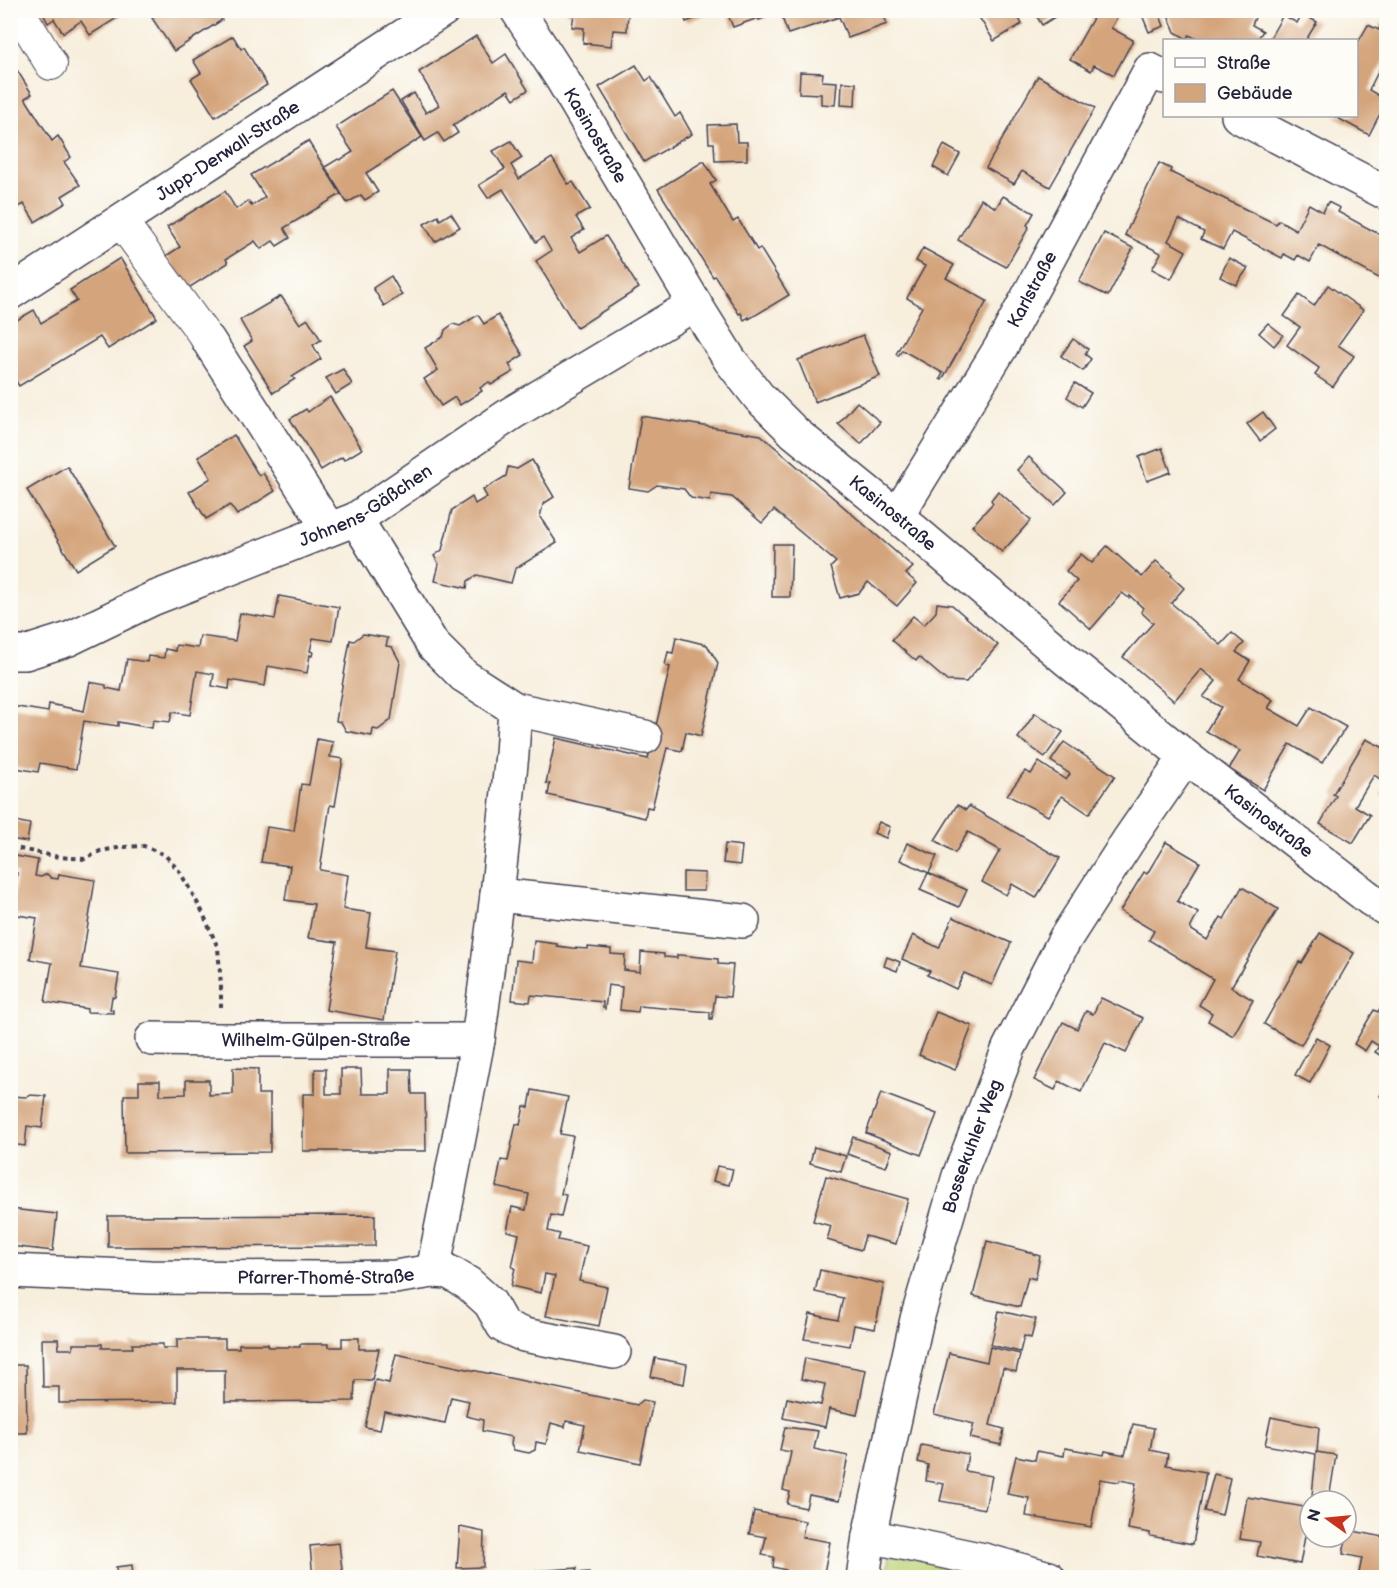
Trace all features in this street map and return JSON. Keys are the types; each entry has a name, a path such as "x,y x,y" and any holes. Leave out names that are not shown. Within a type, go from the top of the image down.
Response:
{"street":[{"path":"18,10 51,64"},
{"name":"Jupp-Derwall-Straße","path":"10,293 443,10"},
{"name":"Kasinostraße","path":"517,10 562,79 729,360 759,397 795,433 1185,758 1386,909"},
{"name":"Karlstraße","path":"897,516 1001,347 1150,70 1163,76"},
{"path":"1240,117 1386,193"},
{"path":"122,221 342,524 434,645 464,676 514,709 645,737"},
{"name":"Johnens-Gäßchen","path":"10,653 26,653 69,639 152,599 342,524 512,413 695,304"},
{"path":"433,1271 478,1041 497,895 512,754 514,709"},
{"name":"Bossekuhler Weg","path":"863,1578 869,1536 917,1319 959,1176 1009,1048 1065,939 1185,758"},
{"path":"497,895 743,921"},
{"name":"Wilhelm-Gülpen-Straße","path":"152,1039 478,1041"},
{"name":"Pfarrer-Thomé-Straße","path":"10,1271 150,1277 323,1278 395,1277 433,1271 449,1272 469,1284 489,1303 503,1326 524,1335 614,1352"},
{"path":"869,1536 984,1560 1048,1578"}],"path":[{"path":"10,847 85,859 100,851 144,846 165,855 180,872 202,911 218,948 222,985 219,1040"}],"green space":[{"path":"889,1557 953,1561 961,1577 886,1578"}],"building":[{"path":"41,10 124,10 125,13 90,35 81,21 63,33 54,19 48,23"},
{"path":"164,10 216,10 222,20 174,51 152,18"},
{"path":"567,10 628,10 627,31 613,30 611,46 583,43 584,28 572,27 574,14 567,13"},
{"path":"682,10 715,10 715,11 686,22"},
{"path":"726,10 882,10 887,24 848,38 839,17 788,34 780,12 733,27"},
{"path":"983,10 1014,10 1022,24 994,41 977,14"},
{"path":"1033,10 1066,10 1042,25"},
{"path":"1080,10 1121,10 1111,28 1133,40 1114,75 1094,65 1091,71 1070,59 1093,18"},
{"path":"1140,10 1158,10 1164,26 1149,32"},
{"path":"1166,10 1258,10 1252,25 1263,31 1258,39 1197,39 1189,35 1187,39 1175,32"},
{"path":"1302,14 1317,22 1307,39 1270,38 1283,15 1297,23"},
{"path":"1382,22 1386,25 1386,56 1369,90 1386,102 1369,135 1336,117 1358,117 1358,42 1368,25 1379,30"},
{"path":"233,36 241,49 244,47 267,85 215,117 191,79 201,73 193,60"},
{"path":"476,36 493,63 506,54 528,90 514,99 508,90 453,125 458,133 444,142 438,133 425,141 401,101 414,93 426,113 439,105 419,72"},
{"path":"10,59 32,94 25,98 52,141 58,136 71,157 64,162 80,185 62,196 66,203 35,222 24,204 10,212"},
{"path":"636,65 646,81 651,77 675,117 680,113 692,134 644,162 599,87"},
{"path":"800,72 823,73 822,81 837,82 835,105 821,104 821,94 799,93"},
{"path":"1038,76 1095,108 1050,187 1022,171 1014,184 986,168"},
{"path":"842,82 856,83 855,106 841,105"},
{"path":"392,91 422,137 366,173 378,192 365,200 361,195 347,203 325,167 353,152 336,127"},
{"path":"736,124 737,142 747,142 747,160 715,161 714,143 709,143 708,125"},
{"path":"308,141 341,194 284,228 290,238 277,246 273,241 261,249 255,241 226,259 228,263 187,289 166,256 180,247 167,227 225,191 236,209 248,201 252,206 265,197 251,175"},
{"path":"511,141 522,158 511,165 519,179 552,158 568,184 573,182 590,209 576,217 584,230 571,238 580,252 606,236 639,288 577,328 536,261 551,251 543,237 536,242 503,189 488,198 479,185 505,169 493,151"},
{"path":"944,145 960,154 948,176 933,167"},
{"path":"704,161 716,180 710,184 733,222 738,219 757,250 760,248 789,295 749,319 749,317 744,320 715,276 713,277 658,189"},
{"path":"1159,163 1171,169 1170,172 1243,208 1276,224 1279,220 1296,230 1309,204 1323,212 1328,202 1340,208 1338,212 1386,238 1384,281 1319,245 1310,262 1298,255 1295,260 1284,254 1282,258 1232,232 1223,249 1201,239 1204,232 1179,219 1168,241 1186,251 1171,279 1152,269 1161,253 1125,235"},
{"path":"1003,196 1034,213 1027,225 1029,227 1006,267 958,240 981,199 996,208"},
{"path":"451,213 460,227 435,242 424,224 438,216 440,220"},
{"path":"1104,233 1133,248 1108,296 1079,282"},
{"path":"923,248 954,265 946,278 987,301 942,380 940,379 943,373 902,350 898,356 896,354 922,307 907,298 925,266 916,261"},
{"path":"120,258 157,318 108,349 100,337 19,386 10,372 10,324 34,310 41,323 77,301 70,290"},
{"path":"1229,258 1248,268 1236,285 1220,277"},
{"path":"391,276 402,295 384,306 373,288"},
{"path":"1328,285 1363,310 1338,345 1354,356 1333,387 1315,375 1319,368 1287,345 1300,327 1284,316 1299,295 1314,306"},
{"path":"281,296 300,324 308,319 321,340 313,345 321,359 292,377 295,379 273,393 244,346 252,341 240,320"},
{"path":"478,315 484,324 498,315 523,355 509,364 513,372 491,385 489,382 480,388 482,391 460,405 455,397 441,406 424,379 438,370 425,348 443,337 445,330 453,324 460,326"},
{"path":"1268,323 1283,335 1274,346 1259,333"},
{"path":"863,335 880,376 815,402 798,360"},
{"path":"1073,339 1088,349 1085,354 1091,359 1083,371 1061,356"},
{"path":"343,369 352,384 336,394 326,378"},
{"path":"1075,383 1091,393 1082,407 1067,397"},
{"path":"330,397 362,449 344,460 342,457 321,470 290,419 306,409 308,412"},
{"path":"857,402 880,422 861,444 838,424"},
{"path":"1263,412 1275,429 1260,441 1247,424"},
{"path":"641,416 761,435 913,567 906,574 917,583 897,606 868,582 859,593 840,598 831,567 836,562 774,510 762,523 732,497 711,494 710,501 691,498 684,489 657,485 648,491 629,488"},
{"path":"234,435 259,476 263,473 275,491 237,515 230,505 206,519 189,492 211,478 198,457"},
{"path":"1162,448 1171,472 1147,481 1139,457"},
{"path":"1029,457 1067,492 1055,505 1017,470"},
{"path":"532,460 554,497 543,504 540,517 557,543 515,569 511,583 477,575 468,581 467,588 435,581 439,564 434,556 442,550 452,510 472,497 475,504 487,497 483,490 506,476 508,467 517,469"},
{"path":"67,466 115,546 76,570 27,490"},
{"path":"998,491 1031,520 1002,552 972,526 993,503 991,500"},
{"path":"773,544 792,544 790,597 772,597"},
{"path":"1107,546 1142,577 1156,561 1184,588 1171,603 1221,645 1232,633 1244,643 1236,652 1250,661 1239,679 1273,700 1268,708 1299,726 1311,707 1346,727 1322,763 1290,744 1263,790 1229,769 1240,751 1206,731 1221,707 1203,697 1216,681 1201,669 1174,701 1123,657 1153,623 1141,612 1143,608 1130,596 1129,598 1122,593 1091,629 1059,601 1077,581 1066,571 1081,554 1092,563"},
{"path":"279,596 339,607 333,641 313,638 310,651 313,652 312,656 310,655 307,673 268,666 265,686 230,680 229,689 212,686 214,674 197,671 190,715 172,712 170,722 153,720 152,728 118,722 118,726 84,721 76,769 40,763 38,772 10,767 11,706 48,712 49,704 84,711 90,682 121,691 127,659 147,662 148,656 164,658 165,649 175,651 176,645 198,648 200,636 235,641 240,613 275,619"},
{"path":"937,603 952,605 998,645 966,682 947,681 919,657 916,661 892,640 913,616 924,625 936,612"},
{"path":"363,634 388,638 386,646 392,647 400,662 391,720 378,730 373,729 372,736 346,731 341,722 336,721 350,640 354,641"},
{"path":"676,637 707,645 718,663 701,736 686,732 682,751 667,748 652,808 647,807 645,818 548,795 550,784 546,783 556,738 648,759 670,667 665,665 668,652 673,653"},
{"path":"1035,713 1063,732 1045,757 1018,738"},
{"path":"317,739 333,742 330,757 343,759 335,806 330,805 320,870 348,875 343,909 371,913 366,947 395,951 384,1020 326,1010 337,942 308,938 314,904 285,900 290,866 261,862 267,827 294,831 301,784 309,785"},
{"path":"1366,739 1386,749 1386,783 1374,775 1355,806 1370,815 1353,843 1320,824 1336,796 1333,794"},
{"path":"1064,742 1115,776 1089,814 1062,796 1048,816 1007,795 1025,771 1031,774 1039,762 1066,780 1070,774 1051,761"},
{"path":"1386,785 1386,798 1381,795"},
{"path":"957,805 966,810 969,806 1060,858 1036,898 1012,884 1006,895 982,882 1000,850 968,832 955,853 935,840"},
{"path":"10,820 30,824 27,842 10,839"},
{"path":"879,822 890,827 886,838 874,833"},
{"path":"1166,842 1200,862 1177,901 1198,913 1190,929 1207,940 1221,917 1224,919 1242,887 1278,909 1231,987 1253,1000 1233,1036 1208,1021 1212,1013 1199,1005 1213,979 1149,940 1154,931 1120,911 1144,872 1147,874"},
{"path":"907,843 937,856 929,873 900,860"},
{"path":"725,844 742,846 740,865 723,863"},
{"path":"10,855 38,860 35,876 41,877 47,874 51,878 58,879 59,874 95,880 81,968 119,974 110,1010 113,1010 113,1013 87,1012 87,1009 45,1002 52,963 30,959 37,918 11,914 17,873 10,872"},
{"path":"683,872 705,873 704,891 683,891"},
{"path":"928,873 967,890 959,907 920,890"},
{"path":"953,917 1011,943 992,985 964,973 956,989 927,975 930,971 902,959 913,935 939,948"},
{"path":"1320,933 1354,953 1301,1045 1264,1024 1299,962 1302,963"},
{"path":"534,941 572,948 611,949 611,954 625,955 624,970 640,972 641,952 664,954 664,957 677,958 677,955 680,955 718,959 718,964 733,965 730,997 715,996 712,1019 710,1019 710,1012 639,1006 638,1012 620,1010 622,987 608,985 605,1009 603,1002 531,995 530,1002 512,1000 516,960 532,962"},
{"path":"887,957 900,962 897,971 884,966"},
{"path":"1386,997 1386,1059 1375,1052 1379,1046 1371,1041 1365,1051 1354,1044 1374,1010 1378,1012"},
{"path":"1101,998 1143,1018 1126,1053 1105,1043 1081,1092 1059,1081 1055,1090 1034,1080 1063,1022 1077,1029 1086,1011 1093,1014"},
{"path":"936,1012 972,1026 955,1070 919,1055"},
{"path":"1316,1037 1330,1045 1310,1083 1295,1075"},
{"path":"233,1068 258,1069 258,1094 270,1094 270,1152 125,1153 124,1095 139,1095 139,1081 160,1081 160,1095 186,1094 186,1080 209,1080 209,1095 233,1094"},
{"path":"315,1069 326,1069 326,1094 341,1094 341,1069 361,1069 362,1094 390,1094 390,1069 411,1069 412,1094 425,1094 426,1151 303,1151 303,1094 315,1094"},
{"path":"1386,1085 1386,1101 1380,1096"},
{"path":"532,1090 568,1097 560,1134 573,1136 561,1194 566,1195 561,1217 551,1215 548,1231 560,1234 558,1240 587,1246 579,1281 607,1287 599,1326 546,1316 555,1276 545,1274 541,1293 511,1286 515,1268 512,1267 519,1234 507,1231 512,1207 526,1210 529,1194 496,1187 501,1160 508,1161 516,1124 520,1125 524,1106 529,1107"},
{"path":"881,1093 937,1114 921,1155 866,1133"},
{"path":"28,1095 46,1096 42,1128 27,1126 25,1146 10,1144 10,1096 27,1097"},
{"path":"853,1137 892,1151 886,1167 847,1154"},
{"path":"814,1147 846,1156 841,1172 810,1163"},
{"path":"717,1166 733,1169 729,1185 713,1181"},
{"path":"826,1176 908,1199 896,1244 865,1236 861,1250 827,1240 831,1226 813,1221"},
{"path":"10,1209 57,1214 53,1251 10,1246"},
{"path":"375,1215 375,1246 108,1247 108,1216"},
{"path":"987,1241 1040,1256 1035,1279 1028,1277 1020,1307 973,1296"},
{"path":"820,1270 884,1284 875,1329 854,1325 850,1346 804,1339 810,1314 838,1320 843,1298 815,1292"},
{"path":"999,1311 1036,1319 1031,1338 1024,1336 1020,1352 991,1345"},
{"path":"342,1338 359,1338 359,1349 379,1349 372,1380 355,1380 354,1401 225,1402 225,1370 177,1370 177,1402 59,1403 59,1387 43,1387 42,1339 58,1339 59,1349 73,1349 73,1344 102,1344 102,1348 133,1348 132,1344 163,1344 163,1348 177,1348 177,1339 225,1339 225,1348 239,1348 239,1344 300,1347 300,1344 328,1344 328,1347 342,1347"},
{"path":"990,1347 1020,1354 1016,1372 1003,1368 990,1425 1004,1429 1001,1445 970,1438 974,1424 934,1414 949,1353 987,1362"},
{"path":"396,1354 637,1405 643,1400 653,1402 640,1463 580,1450 585,1425 566,1421 565,1427 551,1423 546,1444 536,1442 535,1450 529,1453 514,1450 511,1445 512,1437 482,1431 483,1420 466,1416 469,1401 451,1397 445,1423 384,1411 380,1430 365,1427 375,1380 389,1383"},
{"path":"655,1358 687,1364 684,1384 651,1377"},
{"path":"805,1358 866,1370 857,1415 829,1409 825,1427 783,1418 787,1398 821,1405 825,1384 801,1379"},
{"path":"10,1365 26,1365 27,1433 10,1433"},
{"path":"1271,1417 1319,1427 1317,1452 1336,1455 1331,1489 1313,1489 1316,1454 1265,1445"},
{"path":"1133,1424 1154,1428 1150,1450 1168,1454 1166,1465 1206,1472 1193,1544 1150,1536 1150,1533 1128,1529 1136,1483 1100,1479 1091,1527 1026,1516 1029,1498 1007,1494 1016,1456 1035,1460 1037,1451 1064,1456 1065,1448 1104,1455 1105,1451 1125,1455"},
{"path":"785,1427 818,1431 814,1449 848,1456 839,1501 809,1495 806,1508 787,1504 790,1492 783,1490 791,1452 780,1450"},
{"path":"921,1445 968,1454 965,1471 992,1476 985,1509 940,1501 944,1484 926,1481 928,1465 918,1462"},
{"path":"1214,1474 1230,1478 1222,1515 1204,1511"},
{"path":"10,1497 14,1497 14,1511 10,1511"},
{"path":"1247,1497 1298,1506 1298,1549 1303,1549 1300,1564 1257,1556 1260,1542 1240,1539"},
{"path":"754,1511 805,1521 802,1537 830,1542 823,1578 785,1578 786,1570 773,1567 774,1557 762,1555 766,1537 749,1534"},
{"path":"460,1527 484,1532 483,1567 457,1568"},
{"path":"1358,1532 1384,1537 1386,1578 1359,1573 1362,1558 1343,1554 1344,1549 1358,1549"},
{"path":"339,1543 343,1578 313,1578 310,1546"},
{"path":"132,1565 133,1578 117,1578 116,1567"},
{"path":"577,1568 576,1573 589,1572 589,1578 520,1578 520,1572"}]}
